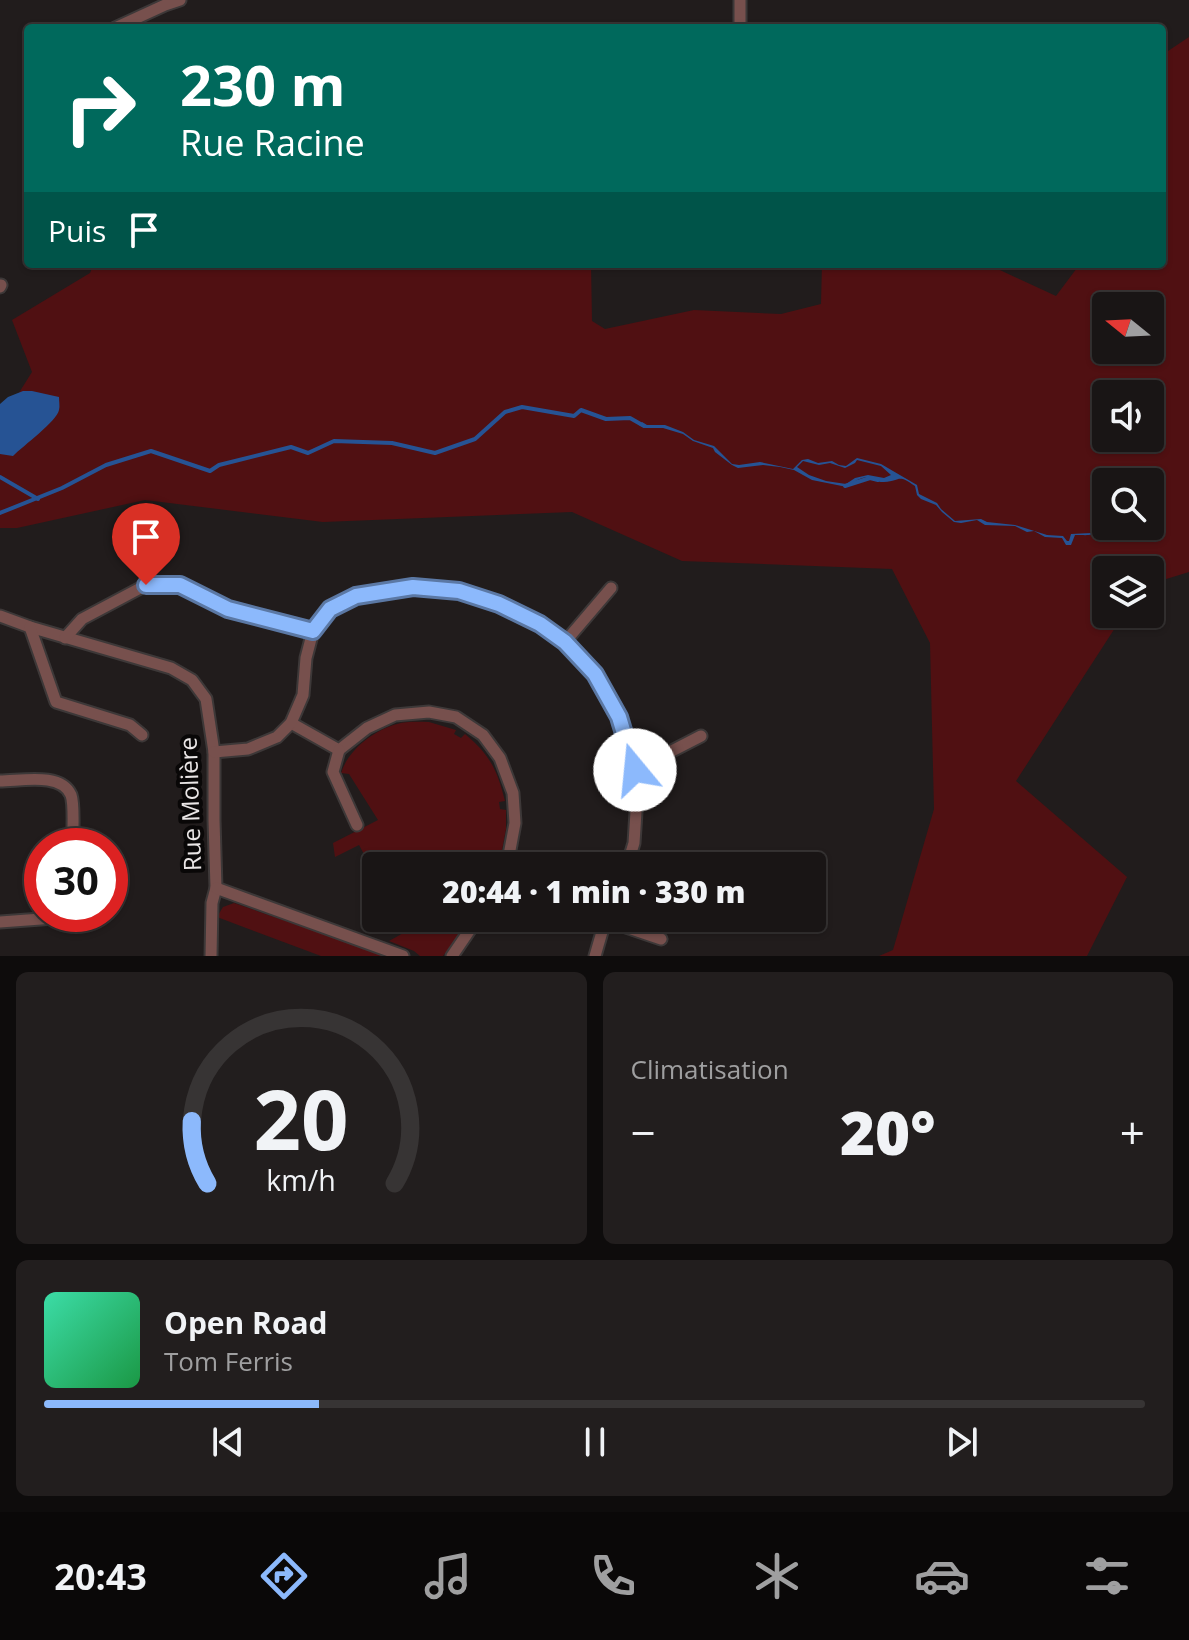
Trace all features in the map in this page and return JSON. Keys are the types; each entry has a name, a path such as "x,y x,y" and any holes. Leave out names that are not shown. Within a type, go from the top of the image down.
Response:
{"street":[{"path":"124,24 180,0"},
{"path":"740,0 740,24"},
{"path":"65,638 82,619 146,585 180,585 228,609 313,631"},
{"path":"214,752 248,749 277,737 291,723 303,695 306,658 313,631 330,609 356,596 413,587 459,591 499,604 540,624 565,642 595,674 619,717 635,770 636,812 631,852"},
{"path":"565,642 611,588"},
{"name":"Rue Molière","path":"0,616 171,668 192,680 206,699 214,752 216,888 403,956"},
{"path":"30,627 56,702 130,725 142,735"},
{"path":"357,825 333,772 339,750 367,728 395,715 429,712 456,717 483,735 500,758 513,793 515,823 510,852"},
{"path":"291,723 339,750"},
{"path":"635,770 701,736"},
{"path":"0,781 54,780 64,784 72,797 73,828"},
{"path":"211,956 212,903 216,888"},
{"path":"0,922 24,920"},
{"path":"452,956 468,932"},
{"path":"595,956 602,932"},
{"path":"642,932 661,939"}],"shaded area":[{"path":"1189,37 1189,572 1164,580 1164,556 1092,556 1092,628 1115,628 1016,781 1127,877 1087,956 879,956 893,950 934,809 930,643 892,569 682,561 572,512 323,522 145,500 17,528 0,528 0,423 32,372 12,320 90,273 92,268 591,268 592,321 605,329 694,310 781,314 821,304 822,268 996,268 1056,296 1077,268 1166,268 1166,52"},
{"path":"405,722 429,722 456,730 454,734 461,738 465,734 487,756 505,801 499,802 500,809 506,810 502,852 363,852 359,845 335,857 333,843 378,820 349,774 341,773 344,765 349,756 371,736"},
{"path":"234,903 387,956 321,956 217,917 223,907"},
{"path":"405,932 461,932 443,956 420,956 389,941"}],"water":[{"path":"23,391 59,397 59,410 46,427 13,456 0,454 0,404"},
{"path":"642,422 665,425 683,432 694,440 714,446 732,464 739,465 760,462 793,469 802,460 808,459 818,463 832,461 846,466 857,458 881,464 917,485 919,494 937,503 955,521 981,519 1015,525 1047,535 1063,536 1067,541 1071,534 1092,534 1075,535 1071,545 1066,545 1062,538 1045,537 1015,526 985,525 977,520 954,522 936,505 921,499 915,486 902,479 881,482 865,477 847,487 812,480 794,470 780,467 763,465 738,468 732,465 715,452 713,448 693,441 683,434 663,428 639,425","holes":["857,460 881,466 891,475 884,478 868,475 846,484 826,481 797,467 803,461 819,465 830,463 845,468"]}],"waterway":[{"path":"0,513 62,488 106,465 151,451 210,471 219,465 291,447 308,453 334,441 392,443 435,453 475,439 505,412 522,407 574,416 581,410 606,419 630,418 644,426"},
{"path":"0,477 38,499"},
{"path":"845,486 870,478 878,480"}],"route":[{"path":"146,585 180,585 228,609 313,631 330,609 356,596 413,587 459,591 499,604 540,624 565,642 595,674 619,717 635,770"}]}
